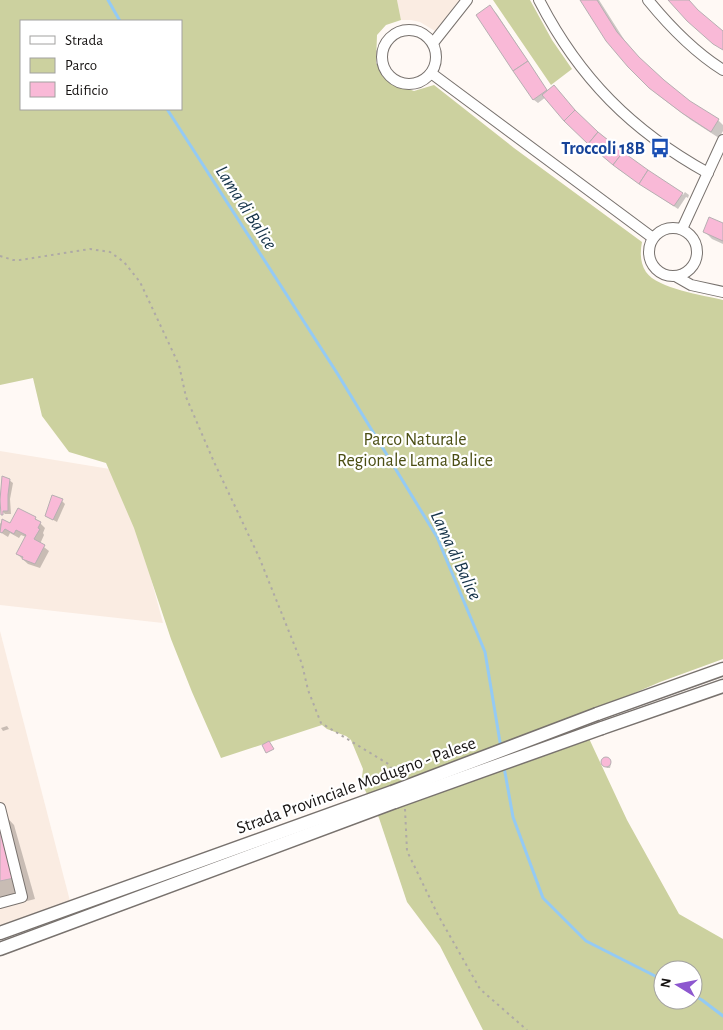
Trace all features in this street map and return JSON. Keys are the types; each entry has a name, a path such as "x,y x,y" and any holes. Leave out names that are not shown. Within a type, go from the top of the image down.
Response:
{"main road":[{"name":"Strada Provinciale Modugno - Palese","path":"0,949 396,795 597,714 723,669"},
{"name":"Strada Provinciale Modugno - Palese","path":"0,933 396,795 602,728 723,686"}],"street":[{"path":"433,43 467,0"},
{"path":"539,0 562,40 597,88 642,131 669,150 708,173"},
{"path":"648,0 685,42 723,70"},
{"path":"401,31 419,31 433,43 436,60 431,73 422,81 414,84 405,84 396,81 389,76 384,68 382,50 386,42 393,35 401,31"},
{"path":"431,73 653,238"},
{"path":"682,229 723,140"},
{"path":"664,229 682,229 691,235 695,242 697,257 690,270 677,276 661,274 650,262 649,246 653,238 664,229"},
{"path":"677,276 691,285 723,292"},
{"path":"0,808 22,897 0,903"}],"path":[{"path":"0,256 20,260 90,248 110,252 124,262 140,282 179,364 186,397 214,462 259,557 302,664 308,690 321,723 390,765 396,795 406,811 407,851 438,916 480,989 527,1030"}],"shaded area":[{"path":"397,0 460,0 435,31 420,22 401,20"},
{"path":"0,451 122,471 163,623 0,605"},
{"path":"0,631 70,901 0,926"}],"green space":[{"name":"Parco Naturale Regionale Lama Balice","path":"0,0 397,0 401,20 386,25 377,35 376,63 389,82 414,91 434,85 514,148 642,242 641,254 643,265 646,272 652,278 670,287 723,300 723,659 660,682 579,717 627,820 679,914 723,939 723,1030 483,1030 440,946 407,902 379,818 364,788 363,769 351,740 322,725 221,758 171,639 134,528 106,463 69,452 42,416 33,378 0,385"},
{"path":"493,0 530,0 552,40 572,69 551,85"}],"building":[{"path":"580,0 597,0 617,32 639,57 690,101 719,119 711,132 649,88 628,67 606,41"},
{"path":"668,0 689,0 723,31 723,50 713,44 687,21"},
{"path":"490,5 528,61 513,71 476,15"},
{"path":"528,61 547,90 533,100 513,71"},
{"path":"554,85 575,110 564,121 542,95"},
{"path":"575,110 598,132 588,144 564,121"},
{"path":"598,132 623,152 613,165 588,144"},
{"path":"623,152 648,170 639,184 613,165"},
{"path":"648,170 683,193 674,206 639,184"},
{"path":"709,217 723,223 723,241 703,232"},
{"path":"2,476 10,479 8,511 3,511 3,515 1,515 0,500"},
{"path":"52,495 63,499 53,520 45,516"},
{"path":"18,508 36,517 35,519 41,522 38,528 40,529 34,539 45,545 35,564 22,559 23,557 16,554 26,535 16,530 14,534 5,529 2,533 0,532 2,519 10,523"},
{"path":"269,741 274,749 266,753 262,745"},
{"path":"604,757 608,757 611,762 610,766 604,767 601,764 601,760"},
{"path":"0,826 14,878 0,881"}],"waterway":[{"name":"Lama di Balice","path":"108,0 119,20"},
{"name":"Lama di Balice","path":"168,110 337,373 437,537 485,652 501,748"},
{"name":"Lama di Balice","path":"504,767 513,817 543,898 586,941 653,975"},
{"name":"Lama di Balice","path":"703,1001 723,1016"}],"place":[{"name":"Troccoli 18B","path":"660,148"}]}
